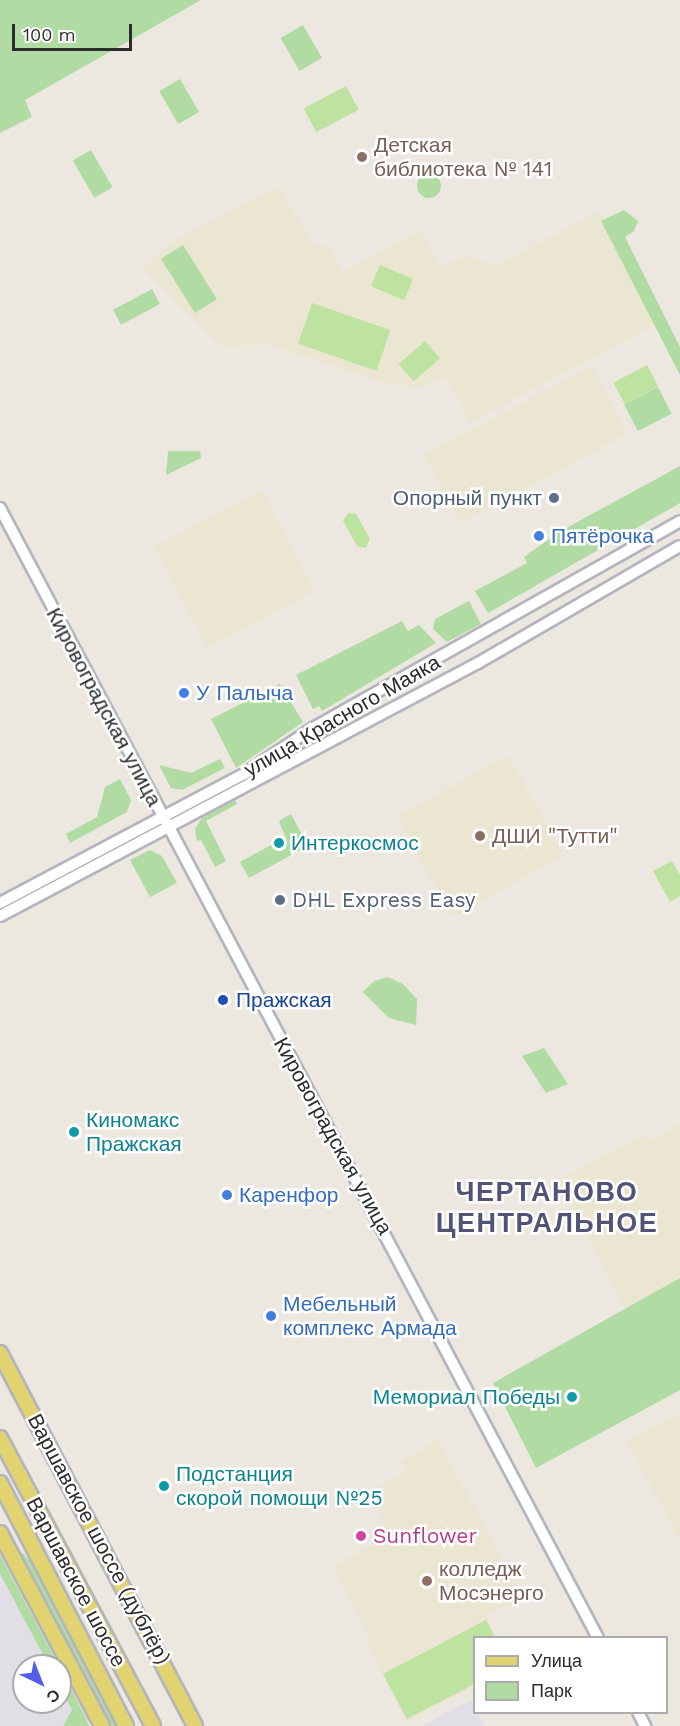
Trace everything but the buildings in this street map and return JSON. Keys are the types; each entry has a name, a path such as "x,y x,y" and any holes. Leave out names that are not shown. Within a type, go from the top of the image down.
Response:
{"main road":[{"name":"Варшавское шоссе (дублёр)","path":"0,1353 195,1726"},
{"name":"Варшавское шоссе","path":"0,1438 153,1726"},
{"name":"Варшавское шоссе","path":"0,1483 126,1726"},
{"path":"0,1533 102,1726"}],"street":[{"name":"Кировоградская улица","path":"0,508 597,1636"},
{"name":"улица Красного Маяка","path":"0,903 162,816 680,521"},
{"name":"улица Красного Маяка","path":"0,916 472,666 680,546"},
{"path":"86,1696 94,1726"}],"shaded area":[{"path":"274,188 284,194 312,244 329,247 343,272 420,231 439,268 464,256 497,265 599,211 658,323 471,422 447,378 416,388 396,381 394,386 272,345 220,346 143,269 170,243"},
{"path":"591,366 627,434 460,523 424,455"},
{"path":"261,490 315,591 208,647 154,547"},
{"name":"ДШИ \"Тутти\"","path":"508,755 564,856 453,917 397,817"},
{"path":"680,1124 680,1284 628,1312 557,1181 644,1135 648,1141"},
{"path":"680,1413 680,1541 627,1441"},
{"name":"колледж Мосэнерго","path":"438,1439 522,1598 486,1616 496,1636 473,1636 473,1687 406,1722 364,1638 369,1634 333,1566 374,1544 386,1523 370,1491 407,1471 402,1461"},
{"path":"0,1574 43,1654 12,1654 12,1714 70,1714 63,1726 0,1726"},
{"path":"471,1700 473,1714 479,1714 485,1726 422,1726"}],"green space":[{"path":"0,0 201,0 25,100 32,117 0,133"},
{"path":"303,25 322,58 299,71 280,38"},
{"path":"180,79 199,112 178,124 159,91"},
{"path":"346,86 359,110 316,132 304,109"},
{"path":"91,150 113,187 94,198 73,160"},
{"path":"429,174 438,177 441,186 438,195 429,198 420,195 417,186 420,177"},
{"path":"624,210 638,221 634,231 625,237 680,347 680,375 601,221"},
{"path":"183,245 217,299 195,313 161,259"},
{"path":"380,265 413,279 404,300 371,286"},
{"path":"152,289 160,304 121,325 113,310"},
{"path":"312,303 390,330 376,371 298,344"},
{"path":"425,341 440,358 414,381 399,364"},
{"path":"647,365 658,386 625,404 613,383"},
{"path":"658,387 672,414 638,431 624,404"},
{"path":"168,451 200,451 201,458 166,475"},
{"path":"680,466 680,503 488,613 475,591 527,563 524,557 559,532"},
{"path":"348,513 356,514 370,539 366,548 357,546 343,521"},
{"path":"469,601 481,624 447,642 433,629 435,619"},
{"path":"402,621 408,631 419,625 436,643 322,711 319,706 313,709 296,675"},
{"path":"280,684 303,722 236,768 211,719"},
{"path":"220,759 225,768 182,790 171,788 159,765 191,773"},
{"path":"120,779 131,800 127,812 70,843 66,834 97,817 105,787"},
{"path":"235,800 237,804 206,821 226,861 215,867 201,840 197,841 195,829 202,818"},
{"path":"291,814 308,846 249,878 240,862 273,844 276,849 283,846 286,839 279,821"},
{"path":"150,850 162,856 177,883 150,897 130,860"},
{"path":"672,861 680,875 680,896 670,902 653,871"},
{"path":"388,977 403,984 417,999 416,1025 389,1018 363,992 374,981"},
{"path":"544,1048 568,1084 546,1093 522,1056"},
{"path":"680,1278 680,1390 536,1468 493,1383"},
{"path":"23,1553 32,1564 117,1726 111,1726 19,1555"},
{"path":"0,1555 53,1654 43,1654 0,1574"},
{"path":"486,1620 494,1636 473,1636 473,1685 407,1719 383,1674"},
{"path":"72,1691 89,1726 63,1726 72,1714"}],"place":[{"name":"Детская библиотека № 141","path":"362,157"},
{"name":"Опорный пункт","path":"554,498"},
{"name":"Пятёрочка","path":"539,536"},
{"name":"У Палыча","path":"184,693"},
{"name":"ДШИ \"Тутти\"","path":"480,836"},
{"name":"Интеркосмос","path":"279,843"},
{"name":"DHL Express Easy","path":"280,900"},
{"name":"Пражская","path":"223,1000"},
{"name":"Киномакс Пражская","path":"74,1132"},
{"name":"Каренфор","path":"227,1195"},
{"name":"Мебельный комплекс Армада","path":"271,1316"},
{"name":"Мемориал Победы","path":"572,1397"},
{"name":"Подстанция скорой помощи №25","path":"164,1486"},
{"name":"Sunflower","path":"361,1536"},
{"name":"колледж Мосэнерго","path":"427,1581"}],"district":[{"name":"ЧЕРТАНОВО ЦЕНТРАЛЬНОЕ","path":"547,1208"}]}
